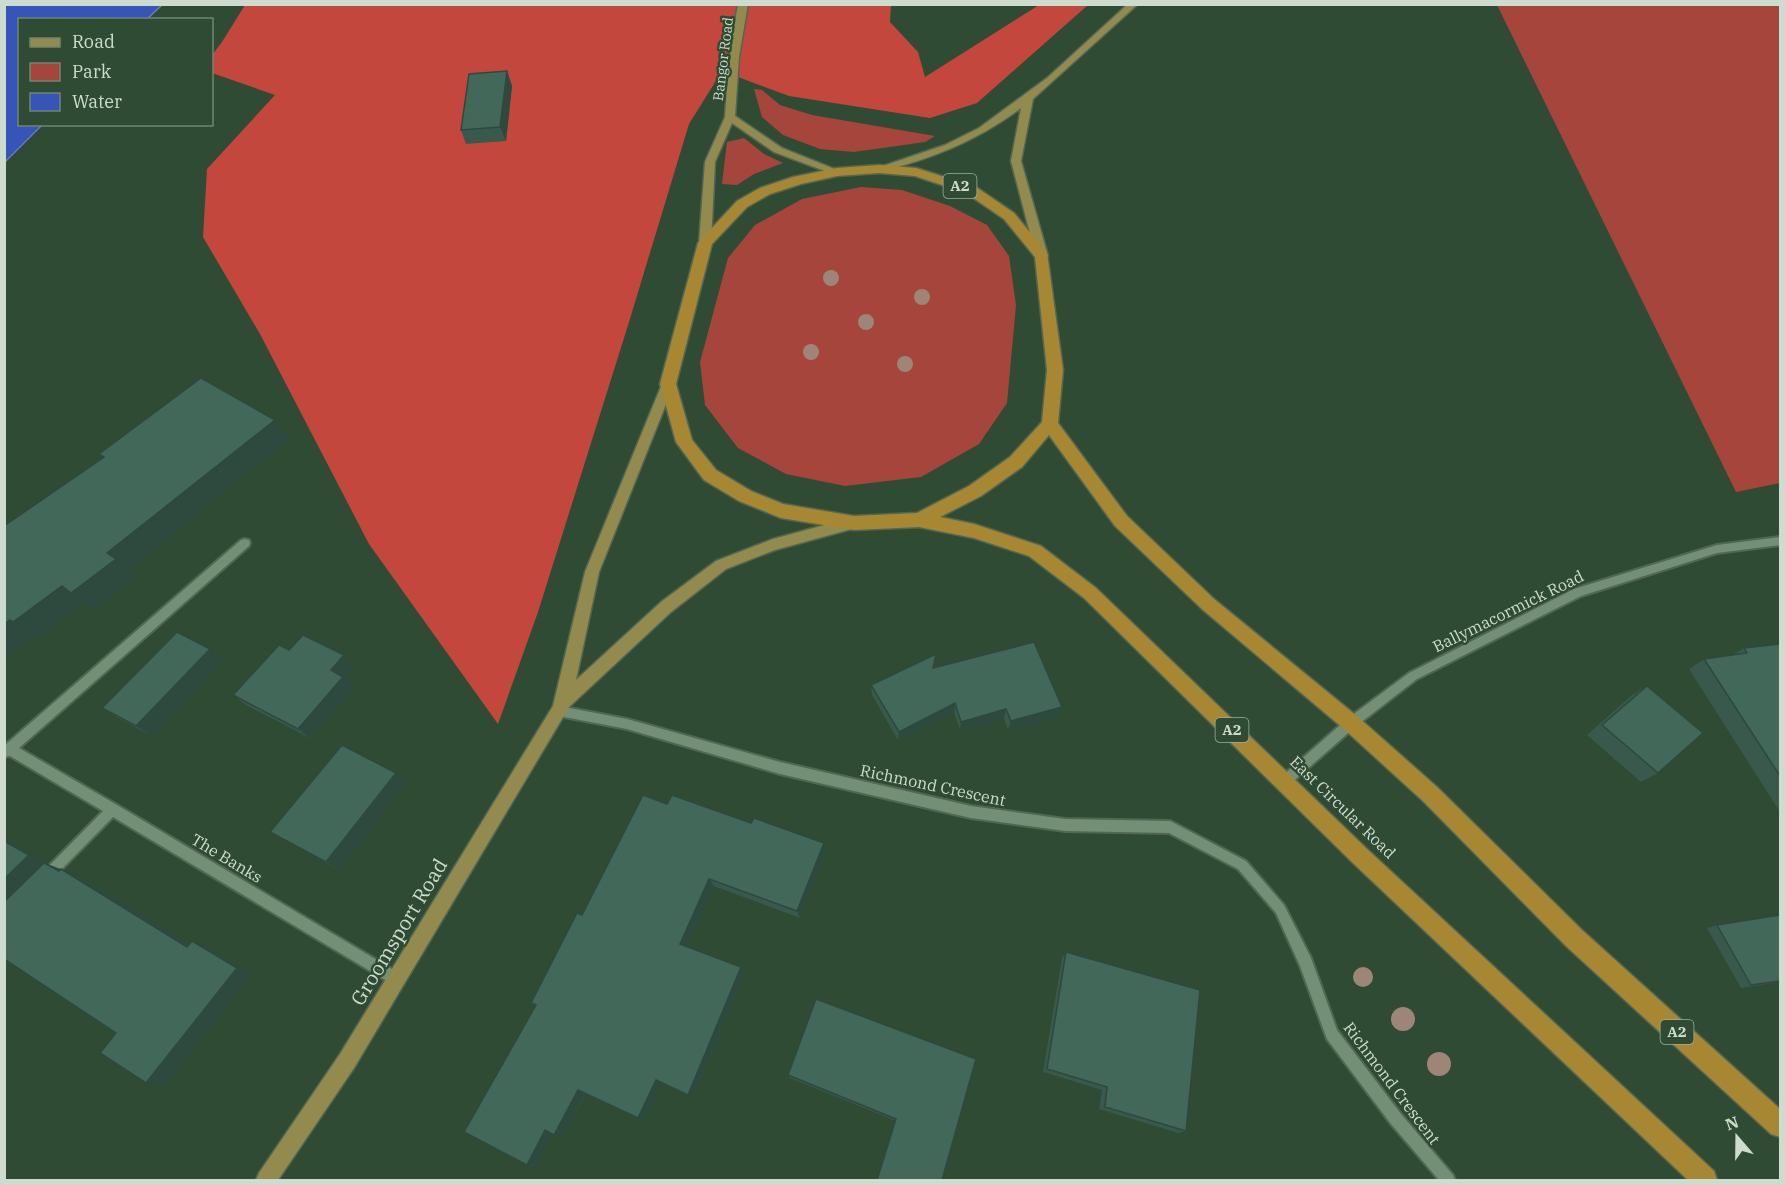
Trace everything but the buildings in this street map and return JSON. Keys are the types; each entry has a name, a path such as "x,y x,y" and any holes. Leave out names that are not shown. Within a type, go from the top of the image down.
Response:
{"highway":[{"name":"A2","path":"705,243 742,204 765,191 798,180 837,172 879,169 916,172 971,190 1009,216 1042,256"},
{"path":"668,384 686,325 705,243"},
{"path":"1042,256 1055,370 1050,424"},
{"name":"A2","path":"668,384 684,442 710,475 745,496 781,511 854,523 919,520 975,491 1016,462 1050,424 1121,521 1208,604 1351,723 1430,794 1574,938 1780,1125"},
{"name":"East Circular Road","path":"919,520 974,531 1035,551 1090,593 1502,991 1706,1180"}],"main road":[{"name":"Bangor Road","path":"730,117 734,57 743,4"},
{"name":"A2","path":"879,169 956,145 983,130 1028,97 1134,4"},
{"path":"1028,97 1016,161 1042,256"},
{"path":"705,243 710,162 730,117 778,150 837,172"},
{"path":"561,707 592,572 668,384"},
{"path":"561,707 666,607 721,565 773,545 854,523"},
{"name":"Groomsport Road","path":"266,1180 347,1061 561,707"}],"street":[{"name":"Ballymacormick Road","path":"1285,781 1351,723 1413,676 1578,592 1717,549 1780,541"},
{"path":"7,751 245,543"},
{"name":"Richmond Crescent","path":"561,707 780,768 971,812 1065,825 1170,827 1242,865 1280,909 1306,963 1332,1034 1395,1119 1448,1180"},
{"name":"The Banks","path":"7,751 39,765 397,980"},
{"path":"38,885 113,809"}],"green space":[{"path":"1497,5 1780,5 1780,483 1736,492"},
{"path":"754,89 762,90 780,105 812,115 935,136 925,142 854,152 820,149 783,135 762,117"},
{"path":"744,138 764,154 783,163 754,174 737,185 722,184 727,142"},
{"path":"861,187 902,190 950,206 987,225 1009,256 1016,305 1007,403 979,444 921,477 845,486 786,474 738,448 705,405 700,362 728,258 755,225 802,199"}],"shaded area":[{"path":"245,5 891,5 890,22 918,52 925,77 1039,5 1088,5 977,103 930,118 789,96 722,71 689,124 538,612 498,724 369,544 260,334 203,237 207,169 275,95 213,73 213,54"}],"water":[{"path":"5,4 162,4 148,18 18,18 18,126 41,126 5,162"}]}
